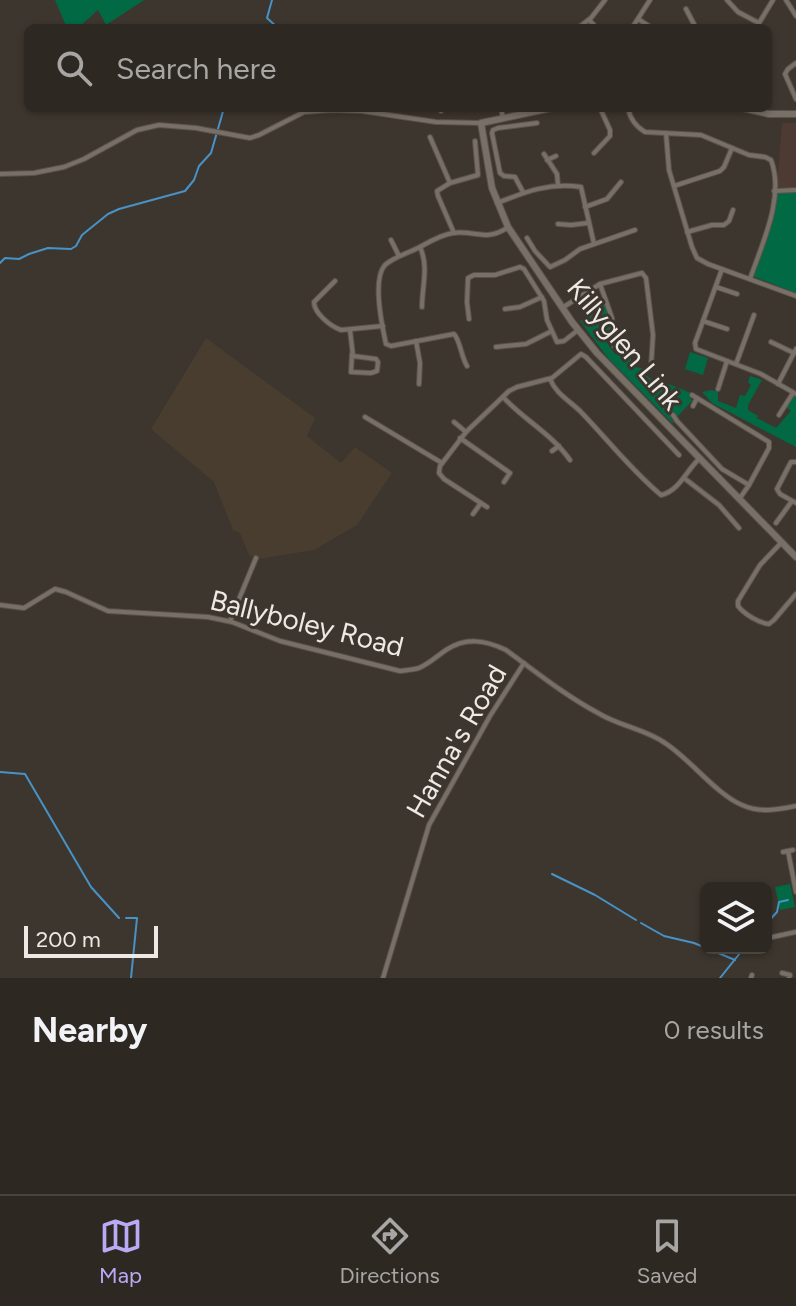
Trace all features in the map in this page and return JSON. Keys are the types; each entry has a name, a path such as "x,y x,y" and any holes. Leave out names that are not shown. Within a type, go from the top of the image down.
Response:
{"street":[{"path":"584,24 605,0"},
{"path":"635,24 650,0"},
{"path":"727,0 755,24"},
{"path":"759,24 773,0"},
{"path":"786,0 796,16"},
{"path":"686,9 694,24"},
{"path":"638,19 646,24"},
{"path":"589,20 593,24"},
{"path":"796,63 785,74 796,99"},
{"path":"0,174 34,173 64,167 151,126 167,125 254,137 308,112"},
{"path":"368,112 436,122 481,123 526,112"},
{"path":"502,112 503,118"},
{"path":"594,153 610,136 602,112"},
{"path":"629,112 631,120 642,130 701,135 749,155 771,160 774,168 771,218 750,279"},
{"path":"760,112 796,114"},
{"name":"Killyglen Link","path":"481,123 497,204 508,227 562,308 605,362 796,557"},
{"path":"523,193 515,177 500,173 492,133 498,128 537,123"},
{"path":"666,133 668,163 697,258 796,296"},
{"path":"430,137 450,183"},
{"path":"454,233 437,193 450,183 478,175 475,141"},
{"path":"674,186 720,171 732,148"},
{"path":"544,154 557,174 558,185"},
{"path":"547,160 556,156"},
{"path":"585,207 607,199 621,182"},
{"path":"497,204 540,187 581,187 594,244"},
{"path":"774,191 796,190"},
{"path":"687,232 724,225 733,210"},
{"path":"558,224 589,223"},
{"path":"467,366 454,334 388,346 378,288 379,277 385,265 441,236 454,233 488,236 508,227"},
{"path":"527,238 550,267 580,249 635,230"},
{"path":"391,240 399,256"},
{"path":"420,247 426,268 422,307"},
{"path":"469,319 468,278 495,275 520,267 542,297 547,320 557,342 578,330"},
{"path":"722,269 695,347 698,351 761,374 795,394 779,415"},
{"path":"562,308 600,284 639,272 645,275 653,335 651,367"},
{"path":"335,281 314,301 313,307 336,328 350,330 383,326"},
{"path":"600,284 612,318 614,346"},
{"path":"715,286 737,294"},
{"path":"505,309 520,307 542,297"},
{"path":"736,364 754,315"},
{"path":"702,321 727,329"},
{"path":"350,330 351,372 377,371 377,360 355,358 352,354"},
{"path":"496,347 526,344 551,331"},
{"path":"416,341 419,384"},
{"path":"771,342 795,351 778,384"},
{"path":"487,507 444,479 439,473 442,463 460,438 505,395 518,387 550,379 578,355 583,354 679,455"},
{"path":"718,389 727,361"},
{"path":"550,379 558,392 662,496 684,478 699,459"},
{"path":"505,395 513,408 548,435 570,460"},
{"path":"693,406 695,396 769,441 769,448 738,499"},
{"path":"677,421 684,414"},
{"path":"673,415 724,471 749,485"},
{"path":"365,417 442,463"},
{"path":"454,422 466,432"},
{"path":"460,438 510,473 504,482"},
{"path":"552,451 559,446"},
{"path":"776,523 794,502 777,489 791,462 796,462"},
{"path":"684,478 721,506 739,528"},
{"path":"473,514 481,503"},
{"path":"781,543 760,565 738,606 740,610 768,624 796,594"},
{"path":"230,621 256,558"},
{"name":"Ballyboley Road","path":"0,605 24,608 55,589 108,611 230,621 280,641 400,671 417,668 444,651 472,640 494,644 597,713 668,744 732,801 776,812 796,806"},
{"name":"Hanna's Road","path":"383,978 429,825 490,716 524,663"},
{"path":"788,851 796,890"},
{"path":"772,938 796,932"},
{"path":"782,973 790,975 789,978"}],"shaded area":[{"path":"782,123 796,123 796,188 777,187"},
{"path":"206,338 315,418 307,436 341,463 355,447 392,473 357,525 314,550 258,559 249,555 240,533 233,530 214,482 151,429"}],"green space":[{"path":"55,0 144,0 108,24 98,10 82,24 65,24"},
{"path":"796,192 796,293 752,276 776,193"},
{"path":"605,304 610,320 604,327 612,331 609,346 615,354 631,355 631,366 645,369 647,376 654,381 691,393 692,401 678,416 672,415 674,422 608,358 580,321"},
{"path":"690,352 708,358 703,375 685,369"},
{"path":"750,376 762,380 748,410 776,428 791,411 786,407 794,395 796,397 796,447 712,403 702,392 718,392 718,401 736,408 740,395 745,396 751,385 748,382"},
{"path":"790,884 795,907 780,910 775,887"}],"waterway":[{"path":"272,0 267,18 274,24"},
{"path":"0,263 5,258 19,259 48,248 71,249 82,235 108,214 185,191 194,180 199,166 211,153 223,112"},
{"path":"0,772 25,774 91,887 119,918"},
{"path":"552,874 636,920"},
{"path":"772,917 779,902 788,900"},
{"path":"126,918 137,918 131,978"},
{"path":"641,923 664,936 694,943 735,960"},
{"path":"720,978 739,954"}]}
